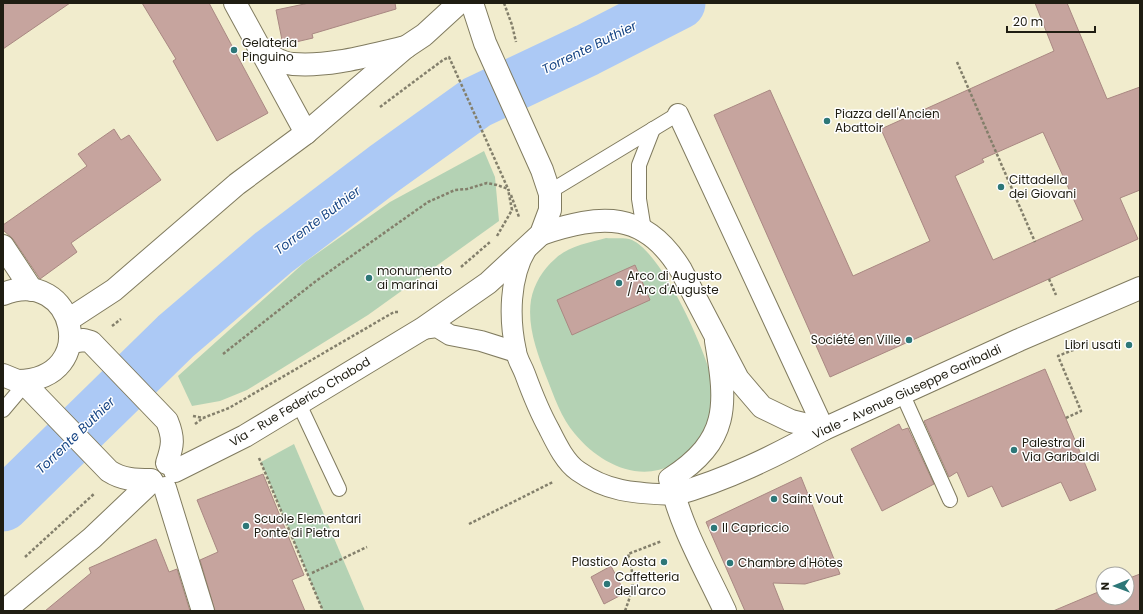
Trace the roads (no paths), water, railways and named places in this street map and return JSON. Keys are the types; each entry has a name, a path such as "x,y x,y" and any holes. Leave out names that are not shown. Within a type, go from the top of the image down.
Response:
{"street":[{"path":"235,3 306,133"},
{"path":"68,320 114,290 238,184 306,133 406,47 424,35 459,3"},
{"path":"472,3 485,43 542,170 550,194 550,210 534,241 518,267 513,294 512,313 516,352 540,413 563,454 577,470 594,482 629,493 673,494"},
{"path":"258,46 273,58 292,64 333,62 406,47"},
{"path":"678,114 824,429"},
{"path":"534,241 581,222 613,221 635,226 644,230 660,241 670,253 738,379 762,407 791,421 824,429"},
{"name":"Via - Rue Federico Chabod","path":"4,611 92,538 162,477 245,436 298,402 422,329 488,283 534,241"},
{"path":"3,246 32,290"},
{"name":"Viale - Avenue Giuseppe Garibaldi","path":"673,494 704,486 744,471 824,429 1140,288"},
{"path":"3,294 18,290 32,290 44,293 55,300 63,309 80,342 167,421 172,434 173,447 162,477 203,611"},
{"path":"422,329 437,327 450,335 481,341 516,352"},
{"path":"716,339 722,376 723,414 703,453 685,470 670,479 673,494 687,532 725,611"},
{"path":"20,383 46,376 57,368 66,356 80,342"},
{"path":"20,383 110,471 118,477 134,480 162,477"}],"lane":[{"path":"550,194 554,189 678,114"},
{"path":"644,230 639,199 639,165 653,129"},
{"path":"3,410 15,398 20,383"},
{"path":"902,393 950,500"},
{"path":"298,402 339,489"}],"waterway":[{"name":"Torrente Buthier","path":"3,505 176,336 273,253 385,168 477,102 587,50 679,3"}],"place":[{"name":"Gelateria Pinguino","path":"234,50"},
{"name":"Piazza dell'Ancien Abattoir","path":"827,121"},
{"name":"Cittadella dei Giovani","path":"1001,187"},
{"name":"monumento ai marinai","path":"369,278"},
{"name":"Arco di Augusto / Arc d'Auguste","path":"619,283"},
{"name":"Société en Ville","path":"909,340"},
{"name":"Libri usati","path":"1129,345"},
{"name":"Palestra di Via Garibaldi","path":"1014,450"},
{"name":"Saint Vout","path":"774,499"},
{"name":"Scuole Elementari Ponte di Pietra","path":"246,526"},
{"name":"Il Capriccio","path":"714,528"},
{"name":"Plastico Aosta","path":"664,562"},
{"name":"Chambre d'Hôtes","path":"730,563"},
{"name":"Caffetteria dell'arco","path":"607,584"}]}
